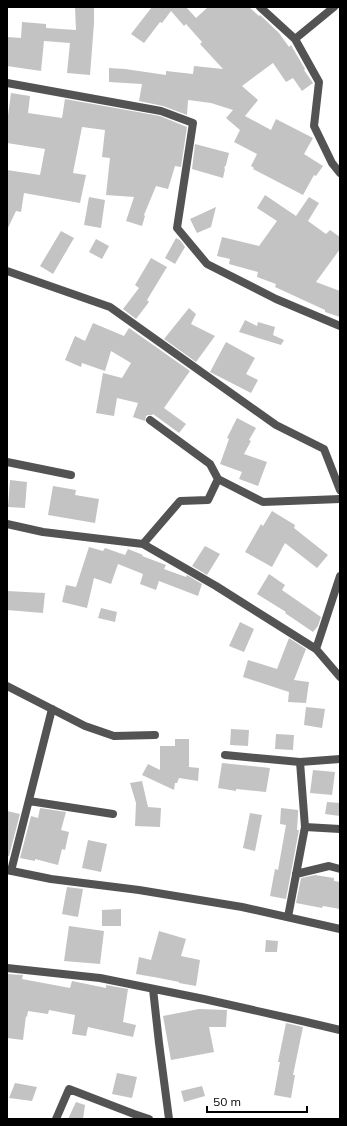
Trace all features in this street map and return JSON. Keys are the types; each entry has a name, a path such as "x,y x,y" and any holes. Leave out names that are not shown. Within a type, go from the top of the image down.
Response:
{"street":[{"path":"260,7 295,38 318,82 314,126 332,163 340,173"},
{"path":"295,38 334,7 340,12"},
{"path":"7,83 161,111 193,123 177,228 207,264 276,299 340,326"},
{"path":"7,271 110,307 276,425 324,450 340,490"},
{"path":"150,420 210,464 218,479 263,502 340,499"},
{"path":"7,462 71,475"},
{"path":"143,544 180,501 208,500 218,479"},
{"path":"7,524 43,532 143,544 216,586 316,649 340,677"},
{"path":"316,649 340,576"},
{"path":"7,686 85,726 114,736 155,735"},
{"path":"52,709 29,801 9,870 51,879 139,890 235,906 340,929"},
{"path":"225,755 300,762 340,759"},
{"path":"288,917 305,827 300,762"},
{"path":"29,801 113,814"},
{"path":"305,827 340,829"},
{"path":"296,874 329,866 340,869"},
{"path":"7,968 100,978 212,1001 340,1030"},
{"path":"153,990 167,1118"},
{"path":"56,1119 69,1089 149,1119"}],"building":[{"path":"75,7 94,7 90,75 67,73 70,43 44,41 41,71 7,66 7,37 21,38 22,22 46,24 46,28 76,30"},
{"path":"152,7 186,7 196,18 208,7 249,7 279,33 289,47 291,45 305,69 304,70 313,83 302,91 293,78 286,82 273,63 242,86 258,100 245,116 271,130 276,119 313,138 304,154 323,166 316,176 314,175 303,195 253,169 254,168 251,166 257,154 234,142 240,130 226,118 233,110 211,103 188,100 187,115 163,106 139,101 142,84 109,82 109,68 166,75 166,71 193,74 194,66 223,69 200,44 202,42 186,24 184,26 171,11 162,23 160,22 144,43 131,34"},
{"path":"11,93 30,96 28,113 62,118 65,99 160,116 187,127 181,167 175,166 168,189 156,186 144,215 142,226 126,221 134,197 106,195 110,158 102,157 105,130 82,127 73,173 86,175 80,203 24,193 21,212 16,211 7,230 7,170 40,175 45,149 7,143 7,123"},
{"path":"195,144 229,153 224,168 223,178 192,169"},
{"path":"265,195 296,216 309,197 319,203 308,221 326,234 330,230 340,237 340,249 316,282 340,291 340,317 325,312 325,310 275,287 276,284 257,277 258,272 229,264 230,259 217,256 222,237 259,246 277,221 257,208"},
{"path":"89,197 105,200 101,228 84,225"},
{"path":"216,207 211,227 197,233 190,219"},
{"path":"61,231 74,238 53,274 40,266"},
{"path":"176,238 180,240 185,247 175,264 165,258"},
{"path":"96,239 109,246 102,259 89,252"},
{"path":"151,258 167,267 147,300 149,302 136,319 123,309 139,288 135,285"},
{"path":"189,308 196,314 191,324 215,336 196,362 164,339"},
{"path":"245,320 257,326 258,322 275,327 273,335 284,340 281,345 239,332"},
{"path":"93,323 124,336 129,328 190,371 164,408 186,424 179,433 153,414 146,416 145,421 133,417 138,403 117,398 114,416 96,413 103,373 122,378 131,363 111,351 105,371 82,363 81,367 65,360 75,336 85,341"},
{"path":"226,342 255,358 246,374 258,380 251,393 210,372"},
{"path":"237,418 256,428 249,440 251,441 244,454 267,462 258,486 239,479 242,472 220,464 229,439 227,438"},
{"path":"10,480 27,482 25,508 8,507"},
{"path":"53,486 76,490 75,495 99,499 95,523 48,515"},
{"path":"272,511 295,525 294,528 328,555 317,568 285,543 272,567 245,552 261,524 263,526"},
{"path":"205,546 220,554 207,575 192,566"},
{"path":"89,547 103,551 105,548 125,555 128,549 166,565 164,569 186,577 187,575 202,584 198,596 159,581 156,590 140,584 143,574 118,564 111,584 94,578 87,608 62,602 66,585 76,587"},
{"path":"269,574 285,585 282,590 321,617 318,626 313,632 285,613 286,612 257,594"},
{"path":"7,591 45,593 43,613 7,610"},
{"path":"101,608 117,612 115,622 98,618"},
{"path":"240,622 254,629 244,652 229,646"},
{"path":"289,638 306,649 294,680 309,682 306,703 288,702 289,692 243,677 248,660 277,669"},
{"path":"306,707 325,709 322,728 304,725"},
{"path":"231,729 249,730 248,746 230,745"},
{"path":"276,734 294,735 293,750 275,749"},
{"path":"175,739 189,739 189,767 199,768 198,781 179,778 177,783 175,783 174,790 142,775 148,764 160,770 160,746 175,746"},
{"path":"222,763 270,768 266,792 236,789 236,791 218,788"},
{"path":"313,770 335,772 332,795 310,793"},
{"path":"142,781 148,807 161,808 160,827 135,826 136,803 130,783"},
{"path":"327,802 340,803 340,816 325,814"},
{"path":"40,808 66,812 61,830 69,832 65,850 62,849 58,865 35,859 35,861 20,858 31,816 38,818"},
{"path":"281,808 298,810 297,830 299,830 286,899 270,896 275,869 278,870 286,825 280,824"},
{"path":"7,811 20,814 9,856 7,856"},
{"path":"250,813 262,815 255,851 243,848"},
{"path":"88,840 107,844 101,872 82,868"},
{"path":"315,875 334,878 334,881 340,882 340,909 323,906 322,908 296,903 301,878"},
{"path":"67,887 83,889 78,917 62,914"},
{"path":"121,909 121,926 102,926 102,910"},
{"path":"69,926 104,931 100,964 64,961"},
{"path":"159,931 186,939 181,956 200,960 196,986 136,974 139,957 151,960"},
{"path":"266,940 278,941 277,952 265,952"},
{"path":"7,974 23,975 22,979 70,988 72,981 106,988 106,985 128,989 123,1022 136,1025 133,1037 88,1027 86,1036 72,1034 75,1015 49,1010 48,1014 28,1011 23,1040 7,1038"},
{"path":"199,1009 227,1010 226,1027 209,1027 214,1052 171,1060 163,1016"},
{"path":"286,1023 303,1027 293,1075 295,1075 291,1098 274,1095 280,1062 278,1062"},
{"path":"117,1073 137,1077 132,1098 112,1094"},
{"path":"15,1083 37,1087 32,1101 9,1098"},
{"path":"202,1086 205,1096 184,1102 181,1091"},
{"path":"76,1102 85,1105 83,1119 68,1119"}]}
